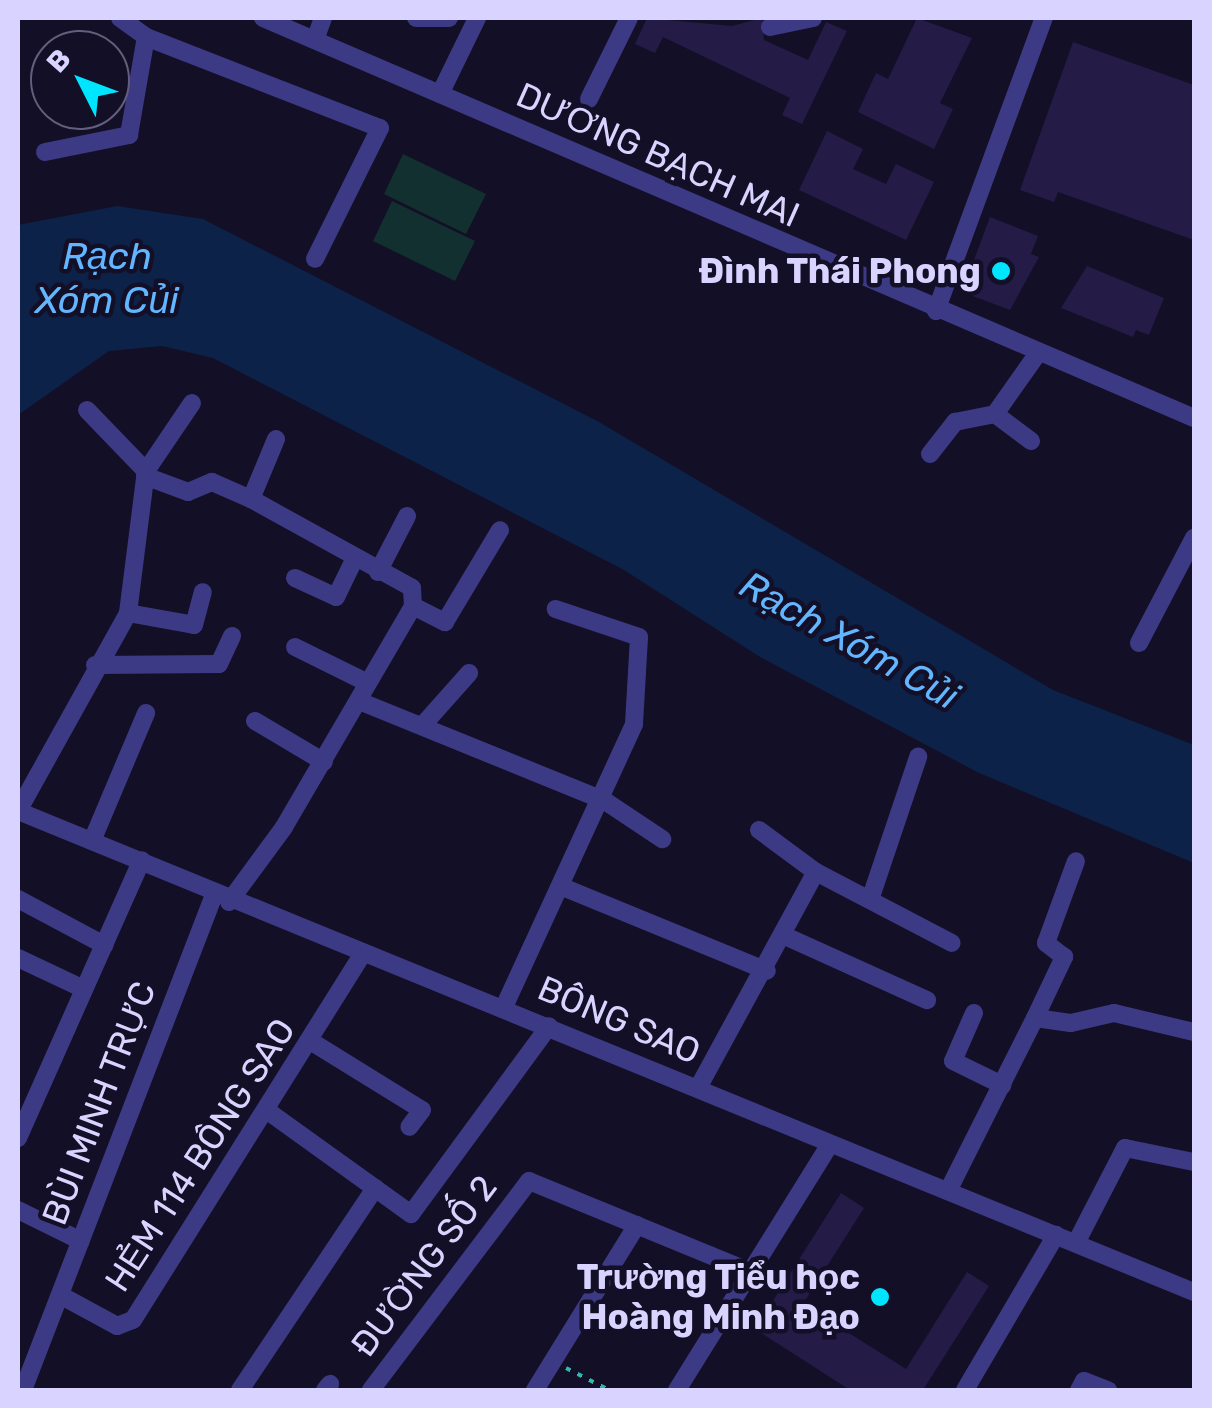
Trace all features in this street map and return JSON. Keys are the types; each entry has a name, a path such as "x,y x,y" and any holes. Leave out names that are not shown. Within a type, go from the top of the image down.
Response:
{"street":[{"path":"120,18 146,38 380,128 315,259"},
{"name":"DƯƠNG BẠCH MAI","path":"264,18 1194,418"},
{"path":"315,40 323,18"},
{"path":"416,18 449,18"},
{"path":"440,94 477,18"},
{"path":"589,99 629,18"},
{"path":"770,27 813,18"},
{"path":"936,310 1044,18"},
{"path":"45,152 129,135 146,38"},
{"path":"930,454 954,422 995,414 1038,353"},
{"path":"18,811 95,665 128,613 145,474 192,402"},
{"path":"87,410 145,474 188,492 212,482 251,499 354,560 412,588 412,606 445,622 500,530"},
{"path":"995,414 1031,441"},
{"path":"251,499 276,439"},
{"path":"378,572 407,516"},
{"path":"1139,642 1194,538"},
{"path":"295,578 336,597 354,560"},
{"path":"128,613 194,624 204,592"},
{"name":"BÙI MINH TRỰC","path":"23,1390 221,898 324,762 412,606"},
{"path":"504,1007 566,888 634,724 639,637 556,608"},
{"path":"95,665 219,664 232,636"},
{"path":"295,647 368,682"},
{"path":"422,726 469,673"},
{"path":"359,701 605,800 662,839"},
{"path":"92,840 146,713"},
{"path":"255,721 324,762"},
{"path":"872,894 918,757"},
{"name":"BÔNG SAO","path":"18,811 142,860 221,898 504,1007 1194,1292"},
{"path":"759,830 816,872 872,894 952,943"},
{"path":"18,1138 142,860"},
{"path":"948,1191 1064,957 1046,943 1076,861"},
{"path":"698,1088 767,971 816,872"},
{"path":"566,888 767,971"},
{"path":"18,899 104,946"},
{"path":"785,936 926,1000"},
{"name":"HẺM 114 BÔNG SAO","path":"60,1295 117,1326 133,1320 269,1112 363,954"},
{"path":"19,963 84,989"},
{"path":"974,1013 953,1061 1002,1084"},
{"path":"1035,1018 1071,1023 1114,1013 1194,1032"},
{"path":"269,1112 412,1214 548,1026"},
{"path":"312,1042 422,1110 409,1127"},
{"path":"677,1390 830,1144"},
{"path":"1076,1243 1125,1148 1194,1162"},
{"name":"ĐƯỜNG SỐ 2","path":"371,1390 528,1181 751,1272"},
{"path":"240,1390 375,1188"},
{"path":"18,1210 80,1241"},
{"path":"535,1390 637,1225"},
{"path":"965,1390 1056,1234"},
{"path":"1080,1390 1084,1380 1108,1390"}],"path":[{"path":"553,1362 610,1390"}],"green space":[{"path":"403,154 486,194 466,234 384,194"},
{"path":"392,201 475,241 455,281 373,241"}],"water":[{"name":"Rạch Xóm Củi","path":"117,206 203,219 599,422 1053,690 1194,745 1194,863 979,773 760,657 624,570 213,358 162,346 109,351 18,415 18,225"}],"building":[{"path":"647,18 732,26 762,18 764,40 808,60 826,22 847,31 802,124 782,115 790,98 663,37 655,53 635,44"},
{"path":"917,18 972,38 940,103 953,109 934,149 858,112 876,73 888,79"},
{"path":"1073,42 1194,85 1194,240 1058,192 1054,202 1020,190"},
{"path":"827,131 863,149 853,169 886,184 896,164 934,182 906,240 799,190"},
{"name":"Đình Thái Phong","path":"990,217 1038,236 1031,254 1039,257 1010,310 962,292"},
{"path":"1087,266 1164,298 1149,335 1136,330 1133,337 1061,308"},
{"path":"841,1193 864,1208 803,1304 906,1369 967,1272 989,1286 923,1390 850,1390 755,1329"}],"place":[{"name":"Đình Thái Phong","path":"1001,271"},
{"name":"Trường Tiểu học Hoàng Minh Đạo","path":"880,1297"}]}
